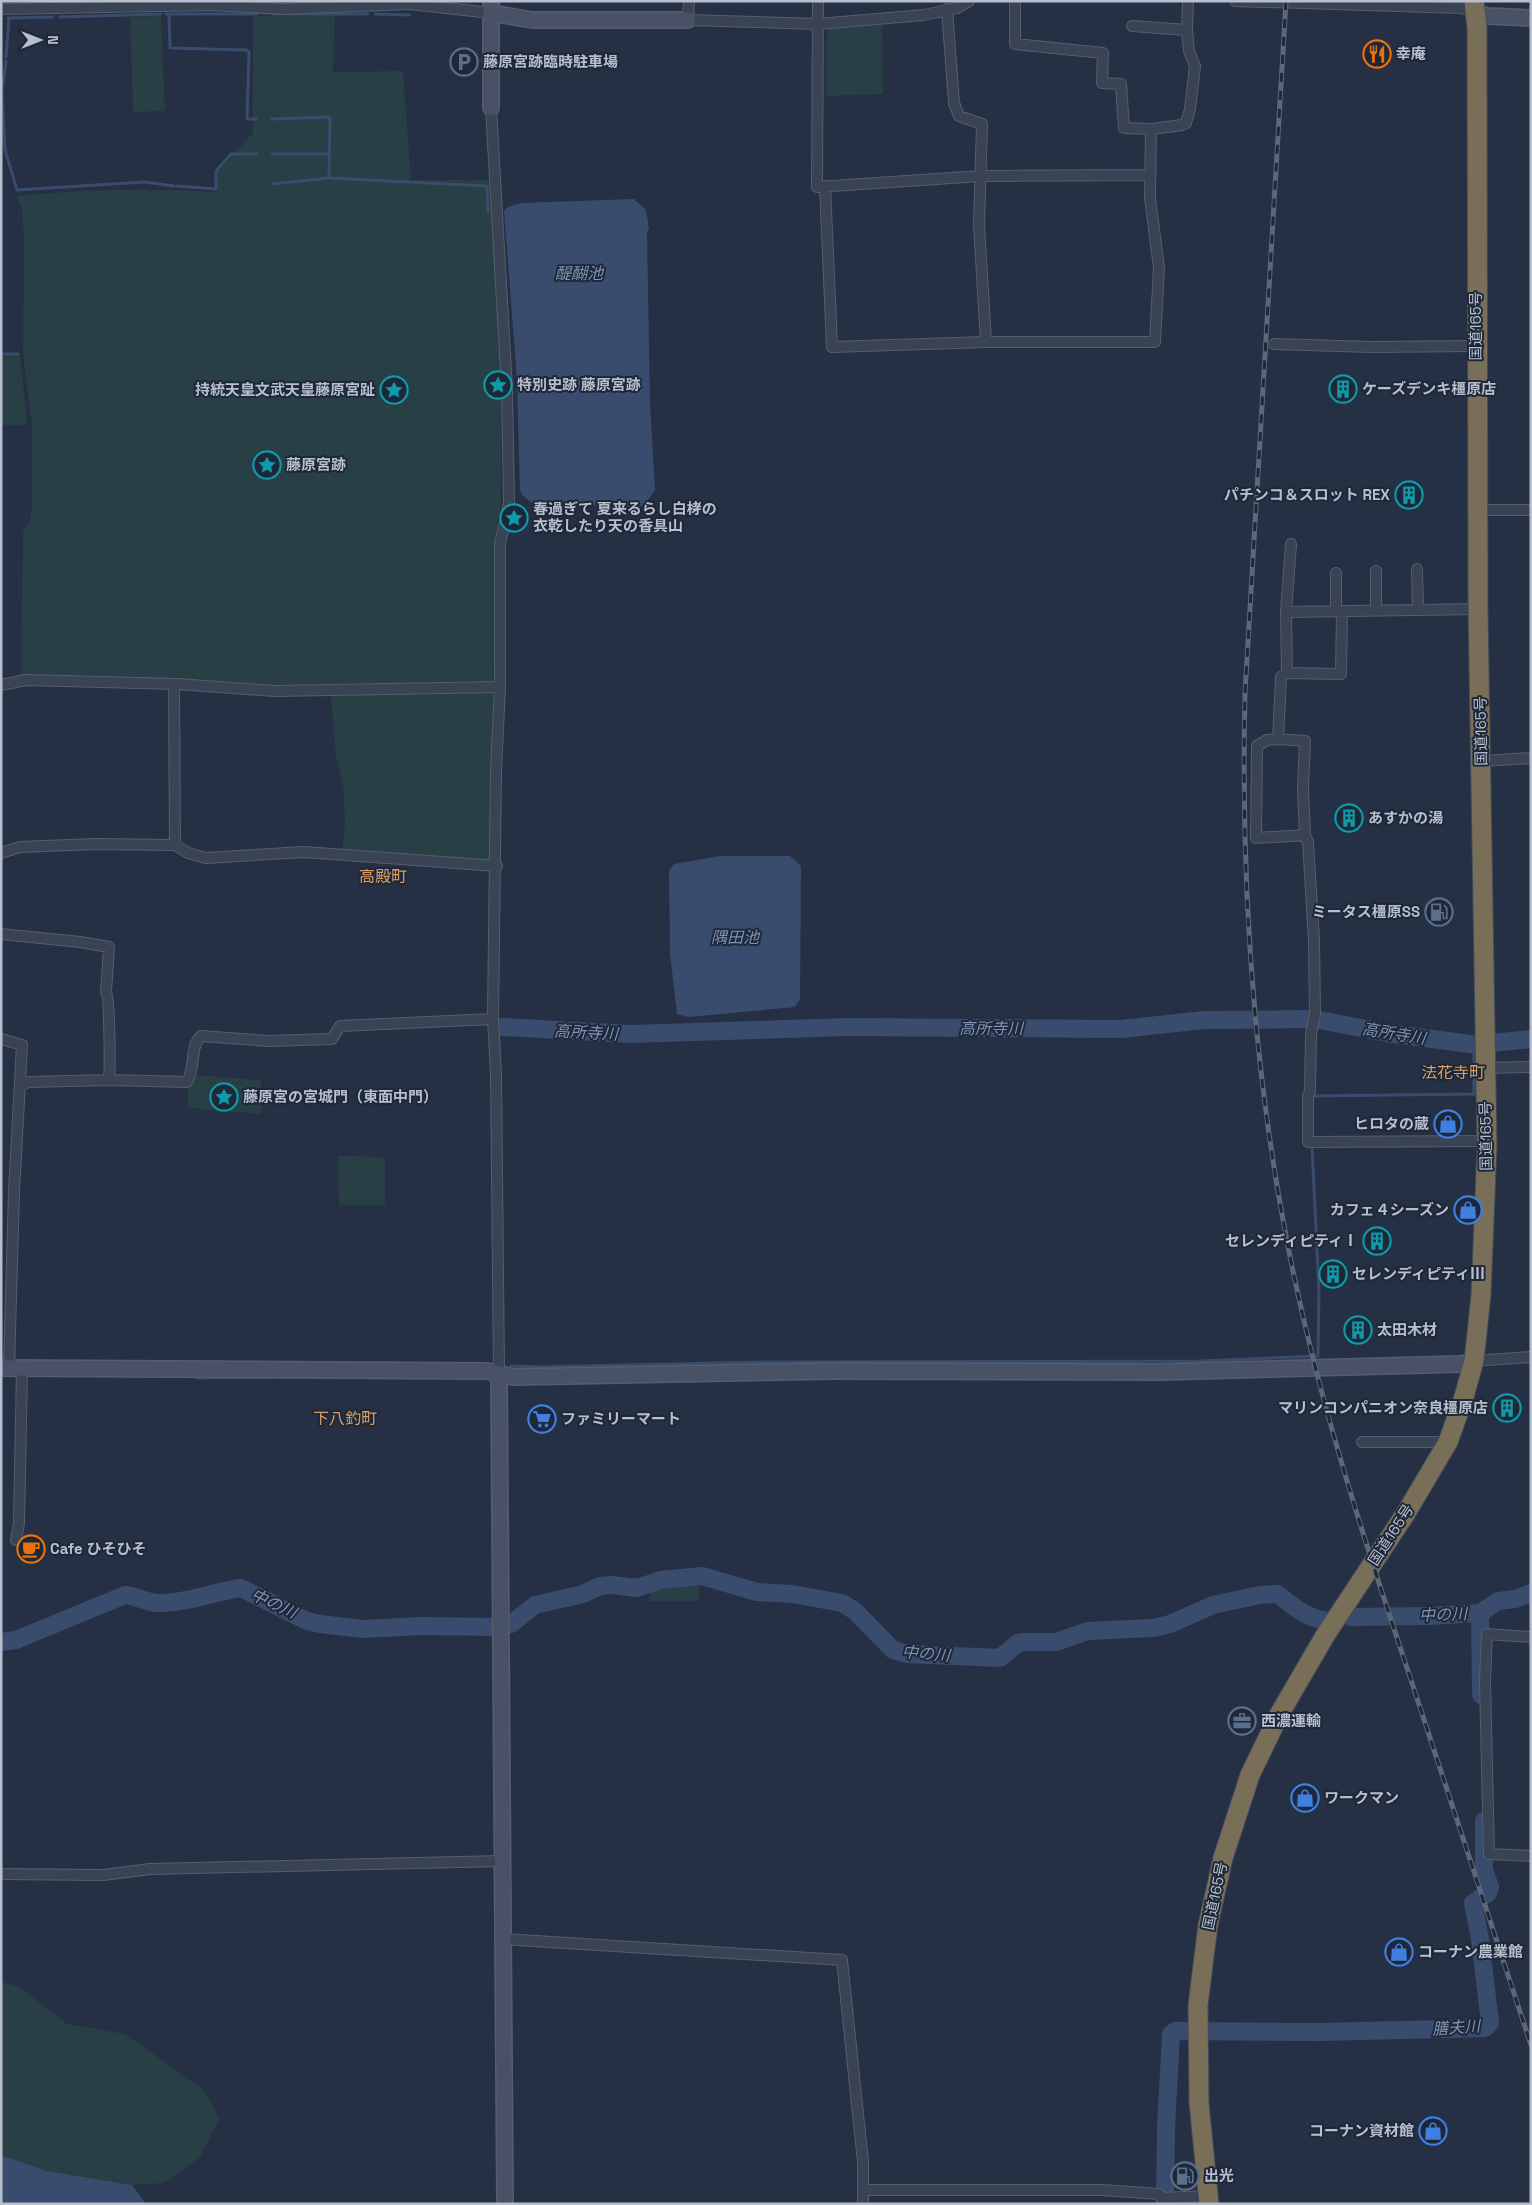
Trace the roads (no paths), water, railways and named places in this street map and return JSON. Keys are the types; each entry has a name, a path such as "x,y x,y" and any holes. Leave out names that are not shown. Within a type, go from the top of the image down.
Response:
{"highway":[{"name":"国道165号","path":"1209,2200 1198,2104 1198,2030 1208,1925 1223,1858 1250,1775 1280,1713 1326,1634 1406,1513 1448,1442 1474,1361 1481,1295 1487,1141 1478,609 1475,7"}],"street":[{"path":"688,20 689,1"},
{"path":"818,1 817,187 980,176 1150,175"},
{"path":"4,6 212,3 283,9 410,4 491,7 532,20 688,20 818,24 924,15 958,8 969,1"},
{"path":"1015,1 1016,44 1103,53 1102,83 1121,84 1124,128 1152,129 1186,123 1190,109 1195,66 1189,51 1187,30 1188,1"},
{"path":"1235,1 1475,7 1487,16 1531,18"},
{"path":"491,7 491,108 506,389 509,504 500,544 500,687 496,770 493,1019 496,1072 505,2204"},
{"path":"947,9 954,103 960,116 982,124 979,225 986,342"},
{"path":"1132,26 1187,30"},
{"path":"825,186 832,347 986,342 1155,342 1159,268 1152,224 1150,175 1152,129"},
{"path":"1274,344 1372,347 1476,346"},
{"path":"1478,510 1531,510"},
{"path":"1287,673 1286,612 1291,544"},
{"path":"1417,569 1418,610"},
{"path":"1376,571 1376,610"},
{"path":"1278,739 1281,677 1287,673 1341,674 1336,572"},
{"path":"1286,612 1478,609"},
{"path":"1,685 26,680 174,684 275,691 500,687"},
{"path":"174,684 175,845"},
{"path":"1305,835 1256,838 1257,746 1267,740 1305,741 1303,789 1305,835 1308,842 1314,940 1314,1020 1310,1092 1308,1096 1308,1142 1487,1141"},
{"path":"1482,761 1531,758"},
{"path":"1,853 20,847 95,844 175,845 188,853 206,858 304,852 496,866"},
{"path":"1,934 109,947 106,992 109,995 110,1015 109,1080"},
{"path":"21,1085 29,1082 109,1080 187,1082 191,1076 196,1042 201,1036 268,1041 332,1039 340,1026 493,1019"},
{"path":"1,1039 22,1045 14,1191 11,1368 19,1523 16,1540"},
{"path":"1485,1068 1531,1067"},
{"path":"11,1368 478,1371 514,1377 832,1371 1160,1372 1461,1364 1474,1361 1531,1356"},
{"path":"1362,1442 1448,1442"},
{"path":"1531,1637 1487,1634 1485,1681 1489,1854 1531,1856"},
{"path":"1,1874 103,1874 150,1869 502,1860"},
{"path":"502,1939 842,1960 864,2190 863,2204"},
{"path":"864,2190 1102,2190 1159,2194 1165,2198 1209,2200"}],"water":[{"name":"醍醐池","path":"634,199 646,210 649,229 647,232 650,404 655,490 645,504 637,507 532,503 522,495 520,490 517,379 504,211 508,207 521,203"},
{"name":"隅田池","path":"720,856 790,856 801,866 800,999 795,1007 689,1017 677,1014 670,954 669,871 674,864"},
{"path":"1,2155 47,2171 132,2185 146,2204 1,2204"}],"waterway":[{"path":"60,17 161,14"},
{"path":"166,14 257,14"},
{"path":"169,14 170,48 246,50 249,52 247,119 256,119"},
{"path":"273,14 280,14"},
{"path":"286,14 368,14"},
{"path":"375,14 410,15"},
{"path":"8,18 53,17"},
{"path":"6,57 9,18"},
{"path":"6,61 2,92 5,150 17,190 144,182 174,186"},
{"path":"272,119 330,117 329,178 487,186 488,212"},
{"path":"177,186 216,189 216,171 231,154 257,154"},
{"path":"272,154 329,154"},
{"path":"273,184 329,178"},
{"path":"1,354 18,354"},
{"name":"高所寺川","path":"502,1027 631,1034 848,1027 1121,1029 1204,1020 1314,1019 1387,1033 1478,1045"},
{"name":"高所寺川","path":"1492,1043 1531,1039"},
{"path":"1310,1099 1312,1096 1474,1094 1474,1045"},
{"path":"511,1366 767,1362 1201,1361 1318,1356 1319,1292 1312,1145"},
{"path":"198,1378 270,1377"},
{"name":"中の川","path":"511,1624 535,1605 583,1594 600,1586 611,1585 637,1588 661,1580 702,1576 757,1592 792,1594 842,1603 855,1611 893,1650 907,1654 1000,1658 1018,1643 1056,1642 1088,1631 1153,1628 1170,1624 1213,1605 1260,1595 1278,1594 1305,1614 1323,1620"},
{"name":"中の川","path":"1,1642 16,1640 125,1595 155,1603 169,1603 241,1588 307,1621 320,1624 363,1629 421,1626 496,1627"},
{"name":"中の川","path":"1351,1617 1480,1613 1498,1601 1515,1599 1531,1593"},
{"name":"膳夫川","path":"1480,1613 1481,1695"},
{"name":"膳夫川","path":"1165,2204 1166,2127 1171,2034 1175,2031 1320,2032 1485,2028 1490,2023 1480,1939 1473,1903 1488,1893 1490,1887 1484,1870 1484,1821"}],"railway":[{"path":"1286,1 1245,693 1245,852 1249,932 1263,1090 1274,1169 1288,1247 1305,1325 1328,1415 1382,1592 1531,2045"}],"place":[{"name":"幸庵","path":"1377,54"},
{"name":"藤原宮跡臨時駐車場","path":"464,62"},
{"name":"特別史跡 藤原宮跡","path":"498,385"},
{"name":"ケーズデンキ橿原店","path":"1343,389"},
{"name":"持統天皇文武天皇藤原宮趾","path":"394,390"},
{"name":"藤原宮跡","path":"267,465"},
{"name":"パチンコ＆スロット REX","path":"1409,495"},
{"name":"春過ぎて 夏来るらし白𣑥の 衣乾したり天の香具山","path":"514,518"},
{"name":"あすかの湯","path":"1349,818"},
{"name":"ミータス橿原SS","path":"1439,912"},
{"name":"藤原宮の宮城門（東面中門）","path":"224,1097"},
{"name":"ヒロタの蔵","path":"1448,1124"},
{"name":"カフェ４シーズン","path":"1468,1210"},
{"name":"セレンディピティⅠ","path":"1377,1241"},
{"name":"セレンディピティⅢ","path":"1333,1274"},
{"name":"太田木材","path":"1358,1330"},
{"name":"マリンコンパニオン奈良橿原店","path":"1507,1408"},
{"name":"ファミリーマート","path":"542,1419"},
{"name":"Cafe ひそひそ","path":"31,1549"},
{"name":"西濃運輸","path":"1242,1721"},
{"name":"ワークマン","path":"1305,1798"},
{"name":"コーナン農業館","path":"1399,1952"},
{"name":"コーナン資材館","path":"1433,2131"},
{"name":"出光","path":"1185,2176"}],"district":[{"name":"高殿町","path":"383,876"},
{"name":"法花寺町","path":"1453,1072"},
{"name":"下八釣町","path":"345,1418"}]}
